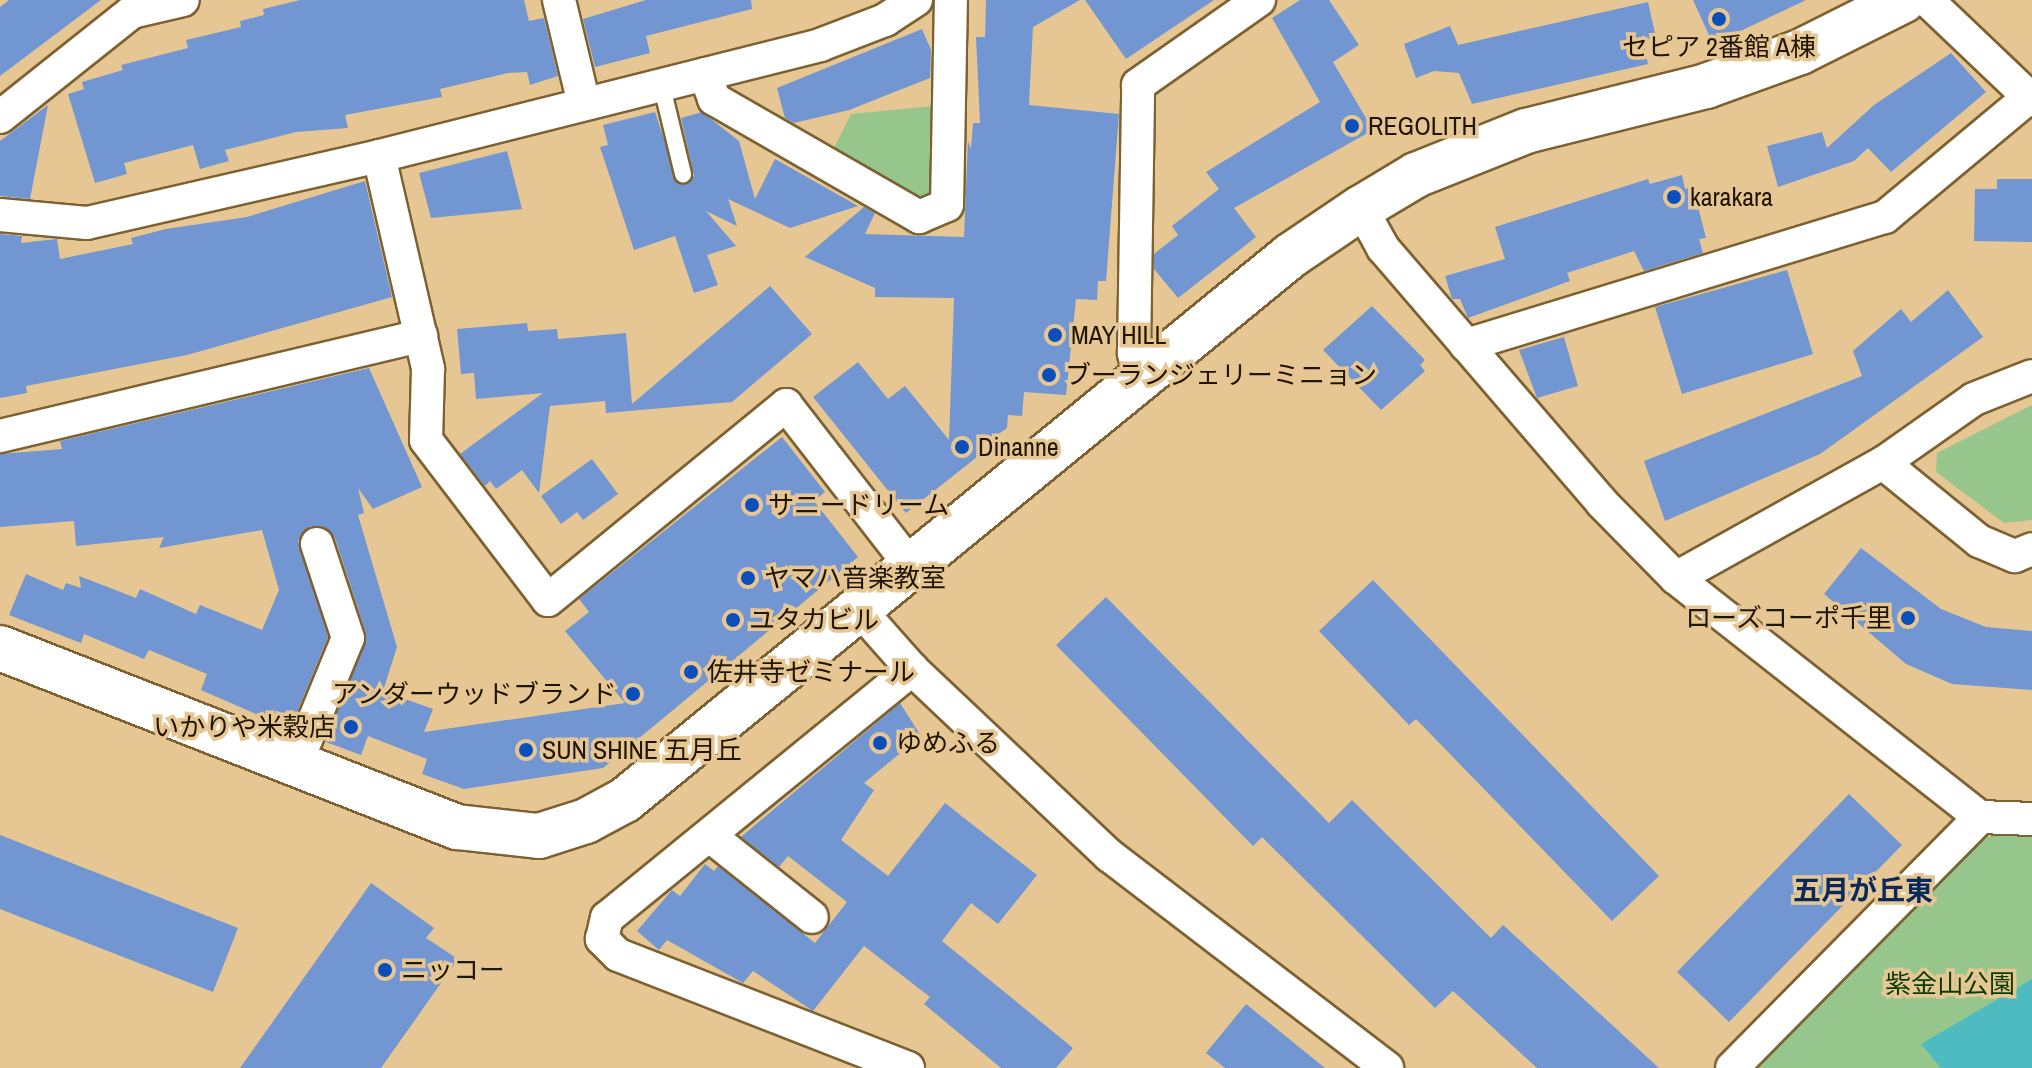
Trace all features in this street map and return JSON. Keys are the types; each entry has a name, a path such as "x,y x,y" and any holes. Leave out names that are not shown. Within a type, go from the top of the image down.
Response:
{"street":[{"path":"0,117 126,6 183,0"},
{"path":"559,0 583,100"},
{"path":"0,215 87,223 379,156 583,100 820,45 885,20 916,0"},
{"path":"705,74 714,99 919,217 947,205 951,0"},
{"path":"1141,380 1134,353 1138,85 1259,0"},
{"path":"0,648 457,827 539,836 586,821 625,800 1290,256 1361,208 1416,175 1526,131 1706,86 1800,52 1904,0"},
{"path":"1466,345 1885,217 2030,99 1927,0"},
{"path":"379,156 428,369 426,440 548,600 786,405 911,566"},
{"path":"1361,208 1383,248 1602,503 1676,578 1980,817 2032,819"},
{"path":"0,436 421,336"},
{"path":"1676,578 1883,463 1974,399 2032,376"},
{"path":"1883,463 1979,541 2015,556 2032,549"},
{"path":"296,764 348,638 349,598 317,544"},
{"path":"858,608 912,669 1110,856 1387,1068"},
{"path":"908,1068 618,955 602,939 607,918 912,669"},
{"path":"1732,1068 1980,817"},
{"path":"710,836 812,917"}],"lane":[{"path":"661,83 683,174"}],"green space":[{"path":"943,105 941,196 921,203 832,152 851,114"},
{"path":"2032,405 2032,520 2004,523 1936,472 1937,453"},
{"name":"紫金山公園","path":"1998,833 2032,836 2032,1068 1754,1068 1974,843"}],"water":[{"path":"2032,979 2032,1068 1941,1068 1921,1044"}],"building":[{"path":"9,0 101,0 0,76 0,7"},
{"path":"300,0 524,0 529,21 544,18 558,76 530,85 527,72 508,73 440,89 442,97 345,115 348,128 296,132 225,150 229,161 200,169 193,145 124,163 127,174 95,183 68,94 84,89 82,82 123,70 121,65 188,48 186,40 241,27 240,21 264,15 263,9"},
{"path":"646,0 751,0 752,9 646,36 650,53 595,67 583,19"},
{"path":"986,0 1080,0 1033,27 1029,105 1119,114 1106,281 1098,281 1097,300 1076,299 1066,395 1024,392 1022,416 1008,415 1007,428 982,446 986,450 906,513 813,397 858,362 888,399 905,386 949,440 954,298 875,297 875,288 805,257 864,207 875,213 865,234 964,237 968,141 971,149 973,123 980,123 976,37 985,37"},
{"path":"1085,0 1214,0 1126,59"},
{"path":"1300,0 1329,0 1359,45 1333,62 1373,130 1234,208 1256,237 1178,298 1154,269 1154,254 1178,235 1172,226 1219,189 1206,172 1320,102 1272,18"},
{"path":"1693,0 1806,0 1713,44"},
{"path":"1648,2 1656,38 1643,41 1648,64 1472,104 1459,73 1434,71 1416,78 1404,44 1450,26 1458,45"},
{"path":"922,29 931,50 930,78 849,110 794,123 785,118 777,88"},
{"path":"1951,53 1986,92 1891,172 1868,148 1854,161 1778,187 1767,146 1822,132 1827,148 1874,105"},
{"path":"48,105 30,199 0,196 0,141"},
{"path":"655,112 679,184 694,176 681,118 702,112 739,141 755,199 775,159 858,206 790,228 728,199 737,226 706,211 736,246 707,255 718,285 694,293 675,236 634,250 600,147 608,145 603,125"},
{"path":"507,151 522,209 431,218 419,173"},
{"path":"1682,175 1685,189 1693,187 1706,238 1699,239 1703,253 1644,271 1634,251 1567,273 1570,281 1468,318 1460,299 1452,299 1445,276 1505,259 1495,227 1648,179 1650,184"},
{"path":"1997,179 2032,179 2032,242 1974,241 1975,189 1997,189"},
{"path":"365,181 392,297 187,355 26,386 27,393 0,398 0,234 22,236 21,243 57,239 60,259 133,244 131,238 166,229 247,217"},
{"path":"1787,270 1813,354 1682,394 1655,307"},
{"path":"770,286 812,334 732,402 606,413 605,401 550,406 539,493 522,470 496,489 490,481 485,486 460,454 543,393 476,399 474,373 461,374 457,329 527,323 528,331 557,329 558,339 626,333 632,404"},
{"path":"1948,290 1983,337 1820,454 1665,521 1644,461 1862,376 1853,351 1901,309 1911,322"},
{"path":"1372,306 1425,360 1420,365 1425,371 1381,410 1323,350"},
{"path":"1564,337 1578,386 1537,398 1519,350"},
{"path":"369,368 422,487 373,509 358,488 364,513 358,515 397,647 383,691 433,709 424,732 625,703 565,631 589,612 579,599 782,437 825,492 814,501 858,557 603,768 464,789 422,774 427,759 368,736 361,755 326,742 366,633 335,538 322,526 310,526 298,541 328,637 290,729 201,690 207,674 149,650 144,659 84,634 81,643 9,615 26,574 63,590 66,583 81,588 79,576 136,598 140,589 196,614 200,605 262,630 279,590 262,530 159,548 164,537 76,546 74,521 0,527 0,454 62,449 60,441"},
{"path":"592,459 618,494 583,520 577,512 561,524 541,496"},
{"name":"ローズコーポ千里","path":"1861,548 1941,609 1986,627 2032,631 2032,690 1952,684 1906,664 1824,594"},
{"path":"1373,580 1659,876 1612,921 1416,719 1409,725 1319,631"},
{"path":"1106,597 1329,823 1352,800 1491,938 1503,925 1659,1068 1537,1068 1453,991 1435,1008 1262,837 1253,846 1056,645"},
{"path":"900,703 921,736 864,783 874,790 841,840 888,876 945,803 1037,875 998,924 971,903 942,941 1073,1048 1056,1068 1001,1068 924,1004 930,997 864,946 813,1011 753,971 743,983 667,940 659,950 637,931 672,890 680,896 705,864 714,871 718,866 815,943 847,902 788,856 779,867 741,837"},
{"path":"1849,794 1902,845 1729,1022 1677,972"},
{"path":"0,835 238,928 213,992 0,909"},
{"path":"371,883 434,928 426,938 458,959 381,1068 240,1068"},
{"path":"1246,1004 1325,1068 1225,1068 1206,1053"}],"place":[{"name":"セピア 2番館 A棟","path":"1719,19"},
{"name":"REGOLITH","path":"1352,126"},
{"name":"karakara","path":"1674,197"},
{"name":"MAY HILL","path":"1055,335"},
{"name":"ブーランジェリーミニョン","path":"1049,375"},
{"name":"Dinanne","path":"962,447"},
{"name":"サニードリーム","path":"752,505"},
{"name":"ヤマハ音楽教室","path":"748,578"},
{"name":"ローズコーポ千里","path":"1908,618"},
{"name":"ユタカビル","path":"733,620"},
{"name":"佐井寺ゼミナール","path":"691,672"},
{"name":"アンダーウッドブランド","path":"633,694"},
{"name":"いかりや米穀店","path":"351,727"},
{"name":"ゆめふる","path":"880,743"},
{"name":"SUN SHINE 五月丘","path":"526,750"},
{"name":"ニッコー","path":"385,970"}],"district":[{"name":"五月が丘東","path":"1863,890"}]}
